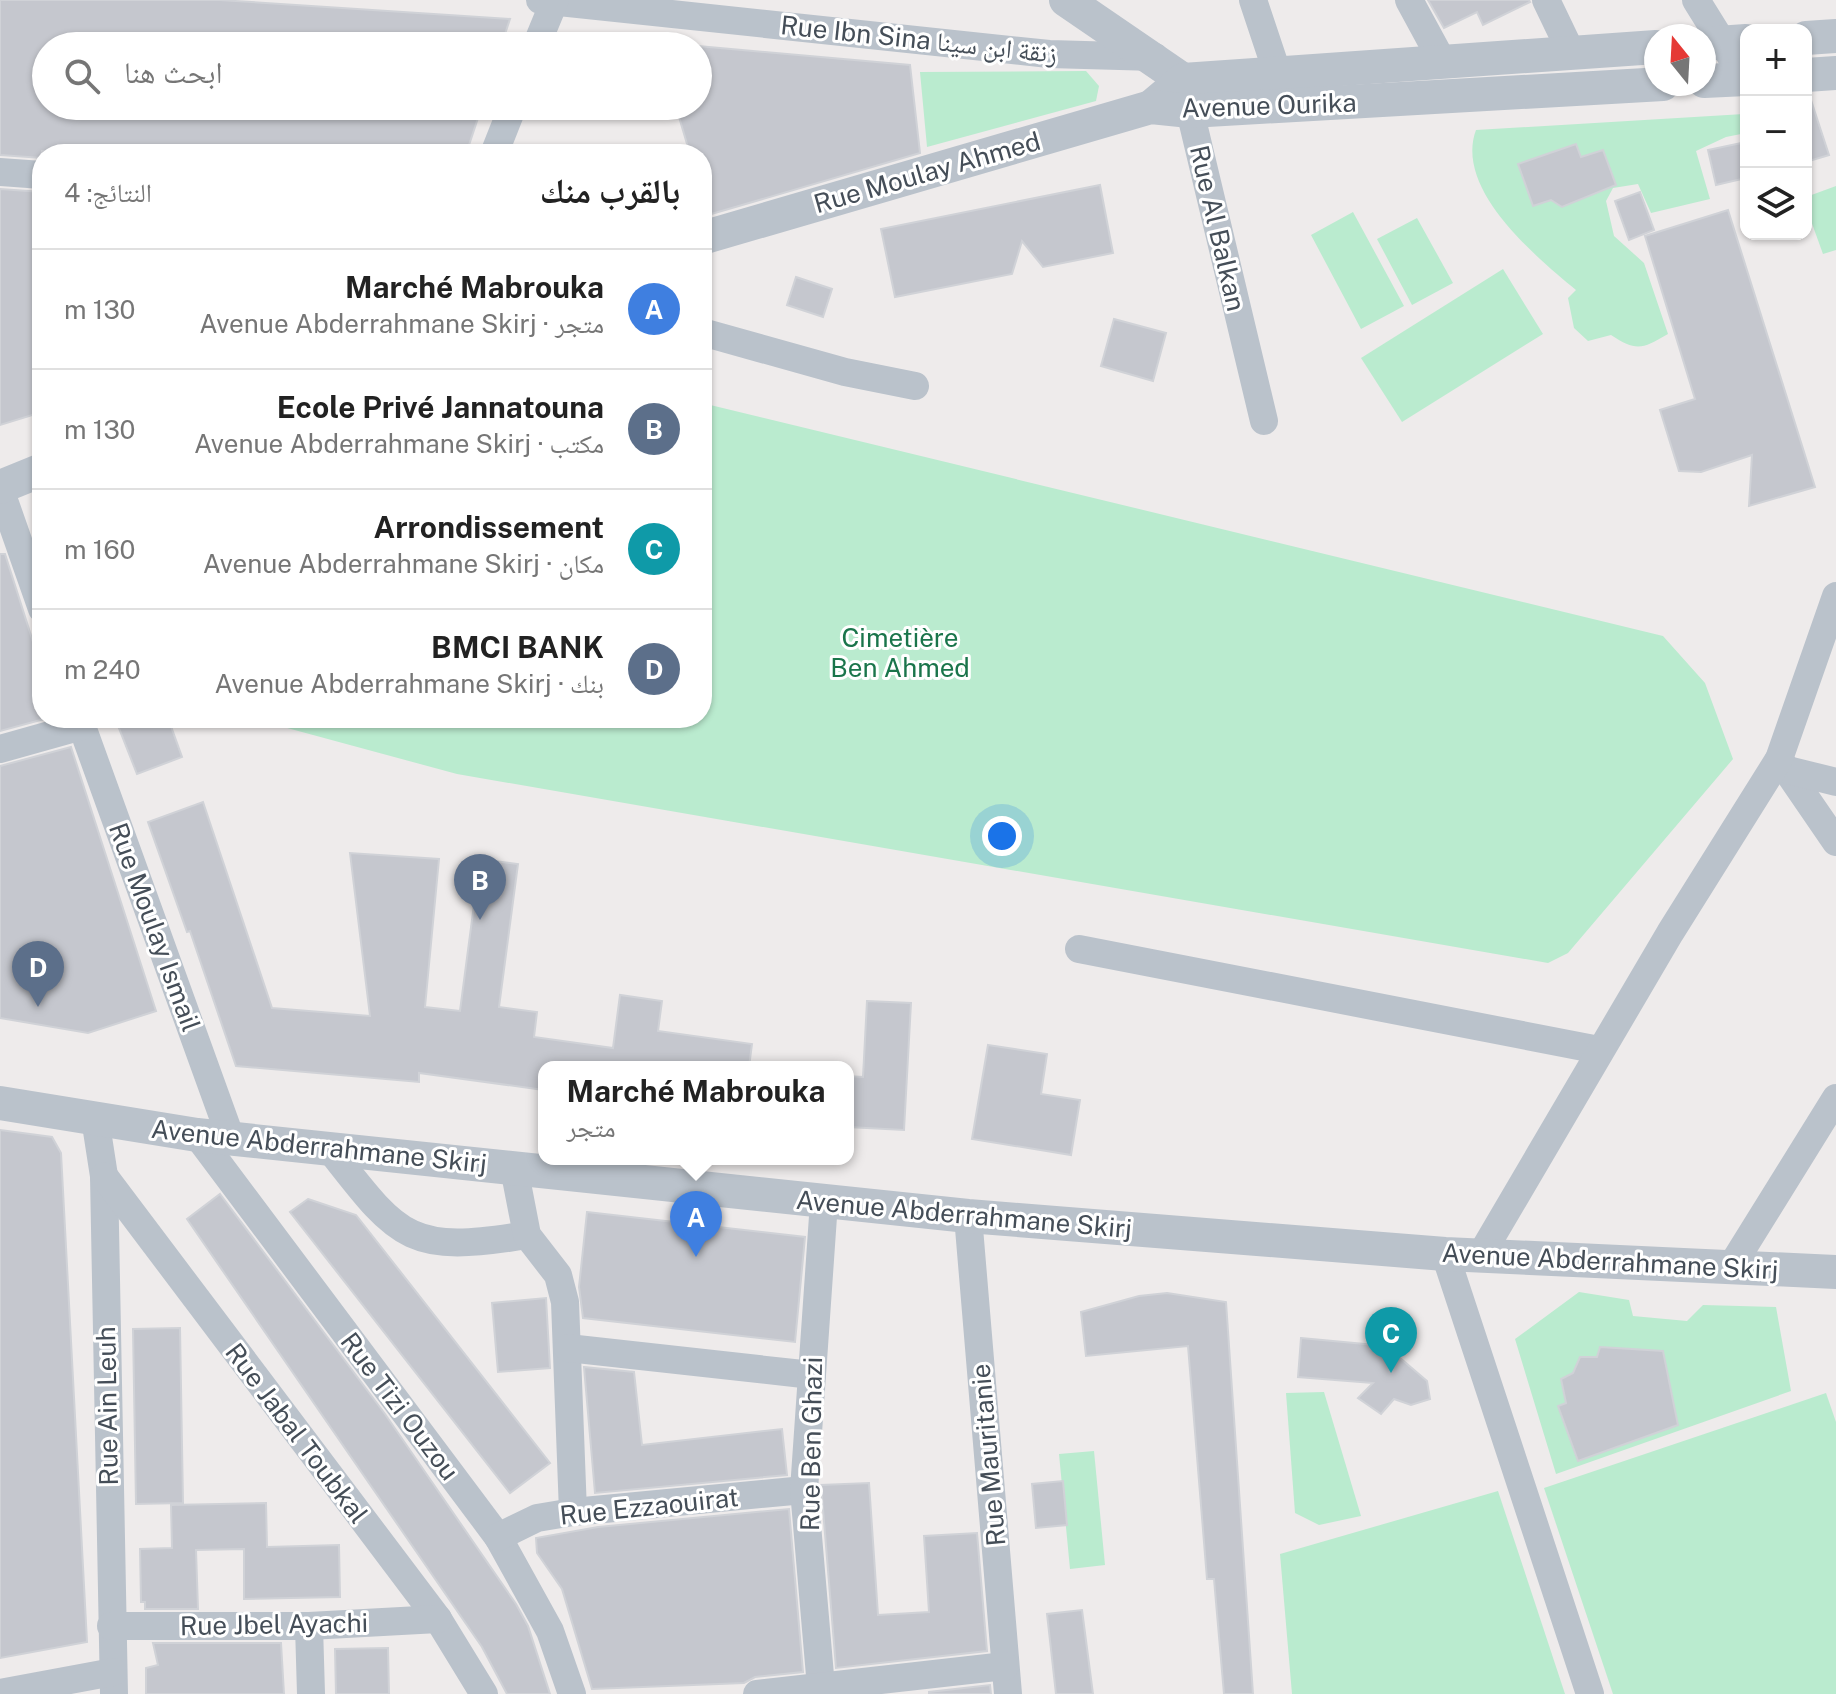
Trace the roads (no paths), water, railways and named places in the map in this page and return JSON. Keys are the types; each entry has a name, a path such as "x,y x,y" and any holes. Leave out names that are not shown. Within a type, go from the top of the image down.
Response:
{"street":[{"path":"540,32 549,0"},
{"name":"Rue Ibn Sina زنقة ابن سينا","path":"549,0 1049,54 1155,57"},
{"path":"1066,0 1155,57 1187,95"},
{"path":"1253,0 1277,72"},
{"path":"1409,0 1441,59"},
{"path":"1546,0 1571,52"},
{"path":"1696,0 1740,70"},
{"path":"1812,38 1836,36"},
{"name":"Avenue Ourika","path":"1151,107 1277,72 1644,48"},
{"path":"1812,75 1836,73"},
{"path":"1716,80 1740,79"},
{"name":"Avenue Ourika","path":"1187,95 1644,84"},
{"name":"Rue Al Balkan","path":"1187,95 1264,421"},
{"name":"Rue Moulay Ahmed","path":"712,235 1151,107"},
{"path":"498,144 507,120"},
{"path":"0,172 32,174"},
{"path":"712,335 845,372 915,386"},
{"path":"32,474 0,488 32,580"},
{"path":"1482,1253 1599,1050 1783,764 1826,650 1836,596"},
{"path":"0,749 63,728"},
{"name":"Rue Moulay Ismail","path":"83,728 230,1136"},
{"path":"1783,764 1836,782"},
{"path":"1783,764 1836,842"},
{"path":"1079,949 1599,1050"},
{"path":"1731,1267 1836,1098"},
{"name":"Avenue Abderrahmane Skirj","path":"0,1103 197,1135 230,1136 968,1216 1445,1254 1482,1253 1836,1272"},
{"name":"Rue Ain Leuh","path":"95,1118 104,1176 113,1683"},
{"name":"Rue Tizi Ouzou","path":"197,1135 498,1537 550,1631 572,1694"},
{"path":"328,1147 391,1223 428,1242 469,1245 527,1235"},
{"path":"514,1168 527,1235 558,1275 565,1302 573,1512"},
{"name":"Rue Jabal Toubkal","path":"104,1176 438,1619 484,1694"},
{"name":"Rue Ben Ghazi","path":"821,1687 804,1490 824,1202"},
{"name":"Rue Mauritanie","path":"968,1216 1006,1680"},
{"path":"1445,1254 1590,1694"},
{"path":"568,1348 812,1375"},
{"name":"Rue Ezzaouirat","path":"498,1537 537,1518 573,1512 804,1490"},
{"name":"Rue Jbel Ayachi","path":"111,1626 309,1626 438,1619"},
{"path":"309,1626 311,1694"},
{"path":"757,1694 821,1687 1006,1680"},
{"path":"0,1693 113,1683"}],"place":[{"name":"Ecole Privé Jannatouna","path":"480,920"},
{"name":"BMCI BANK","path":"38,1007"},
{"name":"Marché Mabrouka","path":"696,1257"},
{"name":"Arrondissement","path":"1391,1373"}],"park label":[{"name":"Cimetière Ben Ahmed","path":"900,652"}]}
